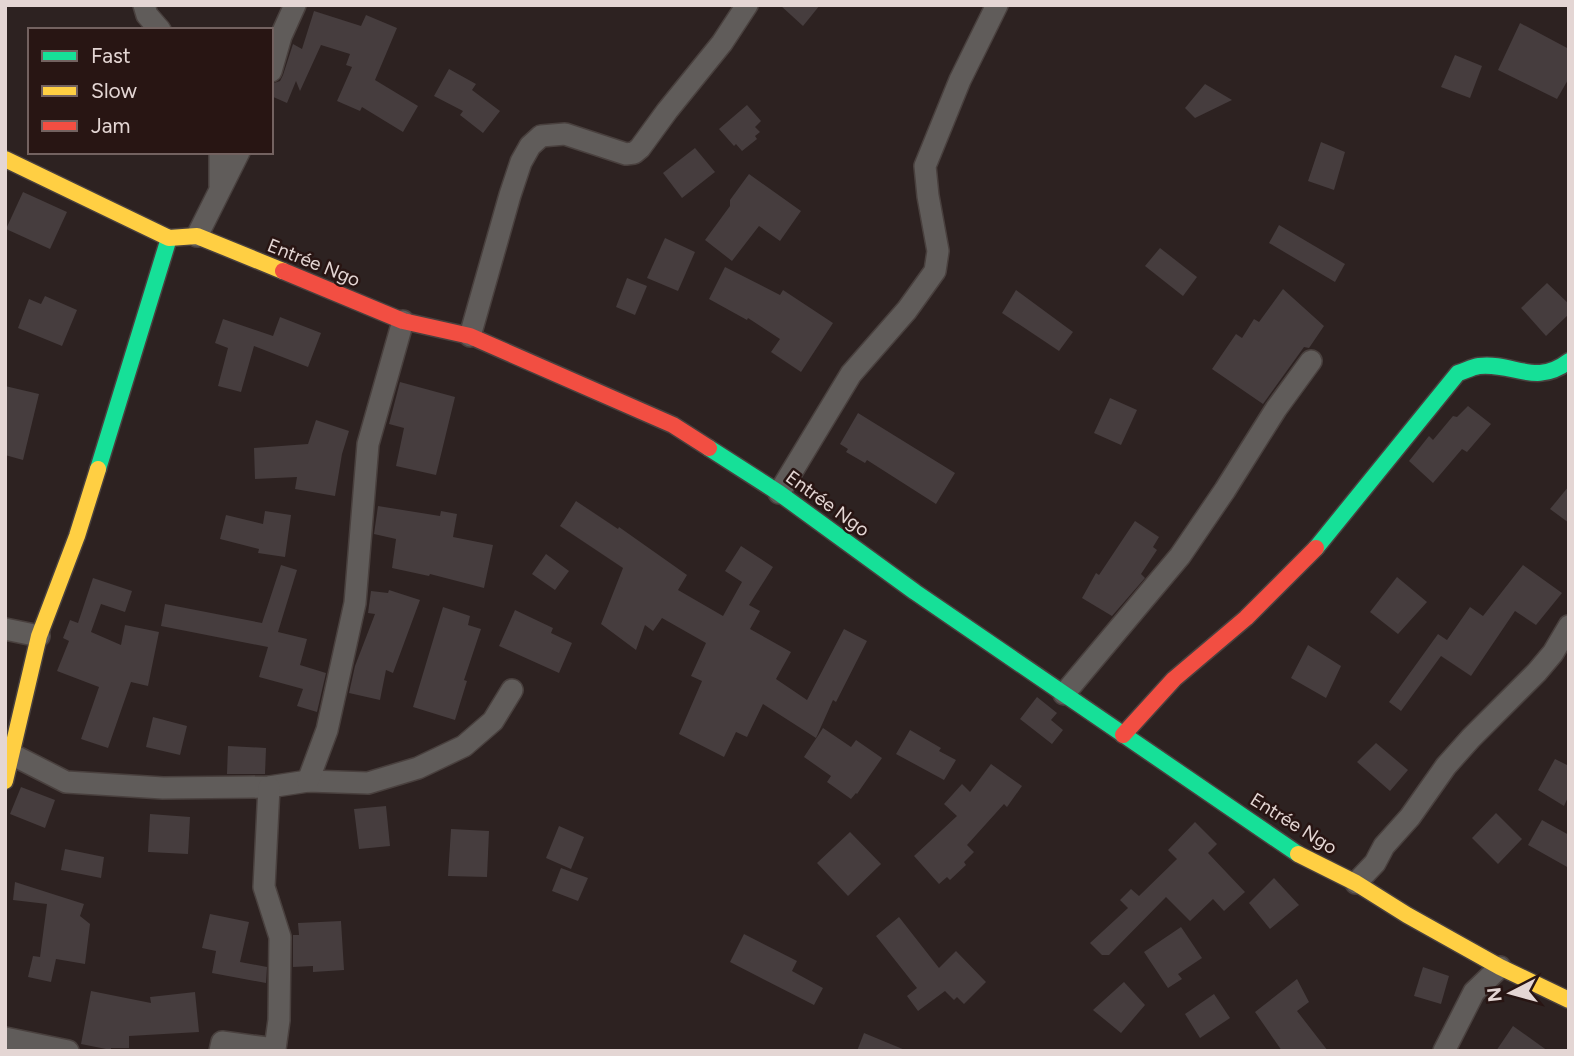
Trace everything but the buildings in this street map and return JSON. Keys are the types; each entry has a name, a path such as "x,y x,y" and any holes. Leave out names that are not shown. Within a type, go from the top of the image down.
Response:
{"street":[{"path":"144,5 147,15 158,28"},
{"path":"273,64 281,36 295,5"},
{"path":"779,493 851,374 907,310 935,271 938,251 925,166 960,80 997,5"},
{"path":"470,336 517,173 530,146 541,136 565,134 626,154 634,153 722,43 737,9"},
{"path":"220,154 220,188"},
{"path":"197,236 238,154"},
{"name":"Entrée Ngo","path":"5,159 169,238 197,236 403,321 470,336 673,425 779,493 915,592 1302,857 1356,883 1406,915 1500,967 1569,1000"},
{"path":"5,780 39,636 77,536 169,238"},
{"path":"309,781 327,730 355,603 368,444 403,321"},
{"path":"1064,694 1181,556 1276,409 1311,361"},
{"path":"1123,735 1174,679 1246,618 1306,560 1458,373 1479,366 1528,374 1549,373 1569,361"},
{"path":"1356,883 1410,817 1446,766 1537,672 1553,653 1569,626"},
{"path":"5,629 39,636"},
{"path":"13,755 66,782 163,788 270,787 309,781 368,783 418,768 464,746 493,721 512,690"},
{"path":"220,1051 222,1042 275,1049 279,1020 280,937 264,887 270,787"},
{"path":"1444,1051 1475,992 1500,967"},
{"path":"5,1038 68,1051"}],"traffic: fast":[{"path":"98,469 169,238"},
{"path":"1316,548 1458,373 1476,367 1492,366 1524,372 1546,372 1569,361"},
{"path":"709,448 779,493 915,592 1298,854"}],"traffic: slow":[{"path":"5,159 169,238 197,236 283,271"},
{"path":"5,781 39,636 77,536 98,469"},
{"path":"1298,854 1356,883 1500,967 1569,1000"}],"traffic: jam":[{"path":"283,271 403,321 470,336 673,425 709,448"},
{"path":"1123,735 1174,679 1246,618 1316,548"}]}
